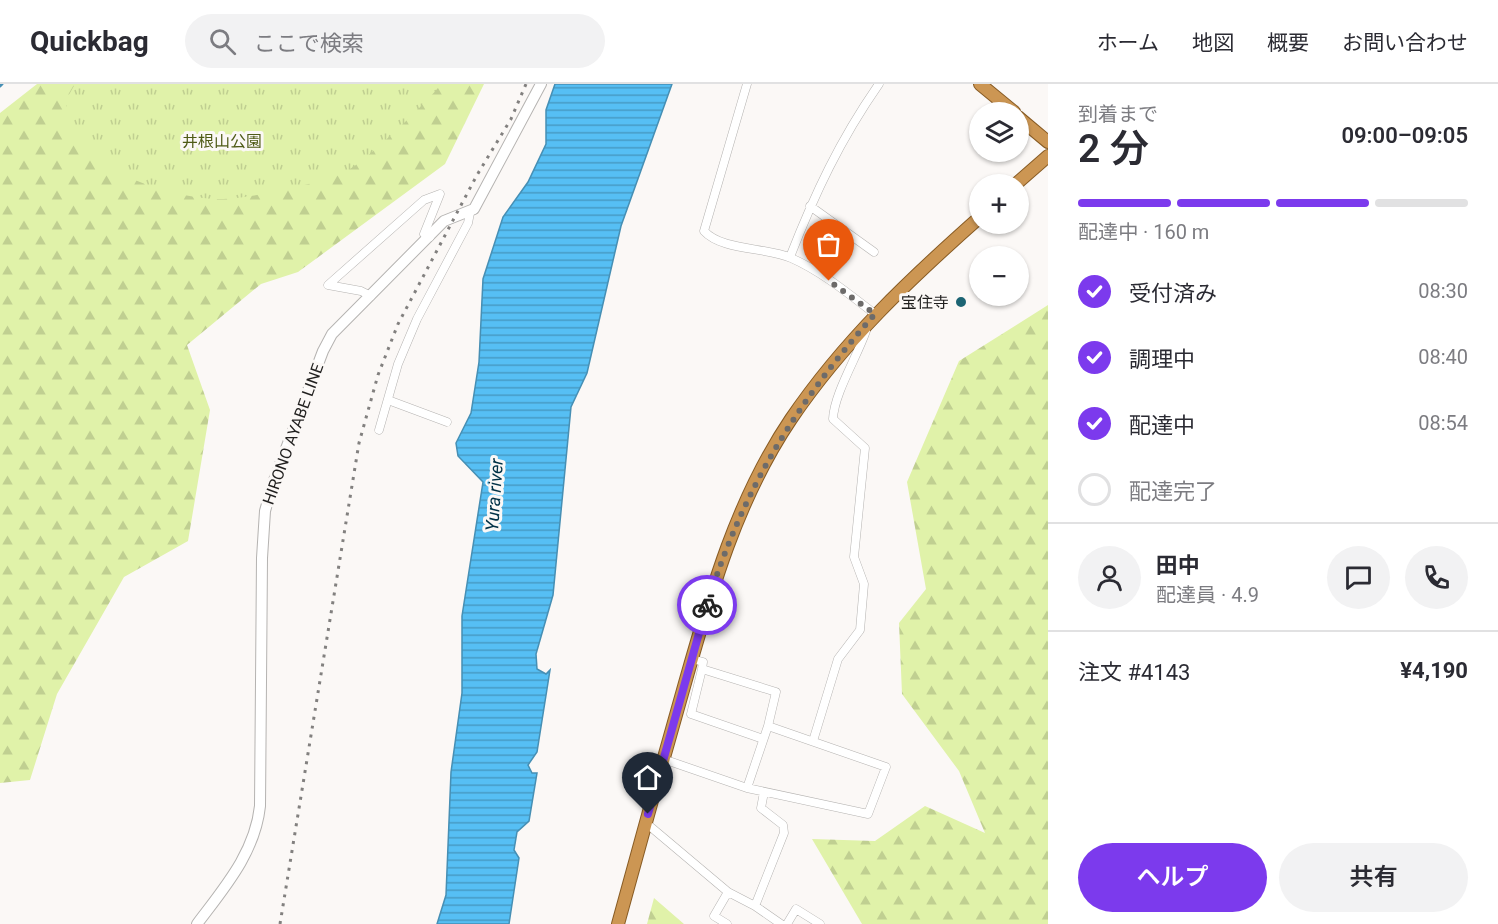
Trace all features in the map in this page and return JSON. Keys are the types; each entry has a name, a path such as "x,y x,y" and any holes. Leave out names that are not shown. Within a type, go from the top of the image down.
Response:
{"highway":[{"path":"980,84 1002,102"},
{"path":"1029,126 1048,141"},
{"path":"1027,174 1048,156"},
{"path":"618,924 721,561 756,480 791,420 864,327 875,314 969,227"}],"main road":[{"path":"470,213 541,84"},
{"name":"HIRONO AYABE LINE","path":"197,924 240,864 255,833 258,818 262,558 265,511 273,483 323,351 332,334 444,221 470,213"}],"street":[{"path":"747,84 704,231 708,236 733,244 790,257 848,293 875,314"},
{"path":"790,257 810,206 851,124 879,84"},
{"path":"371,296 361,291 328,285 424,200 440,194 424,234 430,237"},
{"path":"810,206 874,252"},
{"path":"379,430 398,364 417,319 468,223 470,213"},
{"path":"813,741 838,659 860,630 864,584 854,557 865,448 833,419 834,407 856,360 866,331 864,327"},
{"path":"388,400 447,422"},
{"path":"692,659 703,662 690,714 763,739"},
{"path":"702,669 776,692 768,726 747,788"},
{"path":"663,759 747,788 868,814 886,767 768,726"},
{"path":"755,906 784,833 783,825 762,808 764,792"},
{"path":"646,823 728,892 755,906 781,924"},
{"path":"727,924 714,916 728,892"},
{"path":"788,924 796,909 820,924"}],"green space":[{"path":"37,84 484,84 445,164 298,272 261,284 187,345 210,410 188,541 124,577 57,694 30,780 0,783 0,113"},
{"name":"井根山公園","path":"75,84 441,84 394,132 364,159 343,173 281,190 245,197 217,199 190,196 146,185 103,162 68,128 66,100"},
{"path":"1048,305 1048,924 862,924 812,839 875,841 925,806 985,833 959,771 902,694 899,623 926,589 907,482 959,361"},
{"path":"654,898 684,924 647,924"}],"water":[{"name":"Yura river","path":"555,84 672,84 621,226 587,373 571,407 553,595 536,654 537,669 546,674 550,670 537,752 528,765 532,773 537,773 529,821 517,832 514,850 519,858 509,924 437,924 446,895 451,772 462,693 462,616 483,482 458,456 456,443 471,413 479,362 483,279 503,217 528,182 546,144 546,110"}],"railway":[{"path":"280,924 359,443 378,375 398,324 477,175 511,119 526,84"}],"way so far":[{"path":"707,605 721,561 756,480 791,420 837,358 875,314 829,281"}],"place":[{"name":"宝住寺","path":"961,302"}],"route":[{"path":"648,814 707,605"}]}
